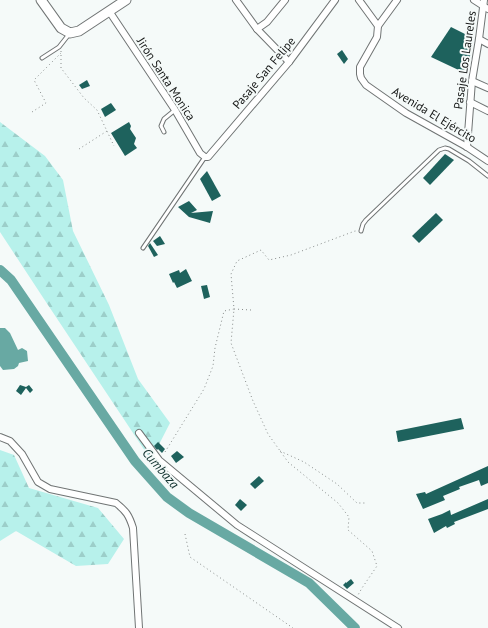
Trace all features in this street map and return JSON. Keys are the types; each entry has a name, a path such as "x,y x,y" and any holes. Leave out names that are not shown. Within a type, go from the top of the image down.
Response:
{"main road":[{"path":"41,0 60,28 74,32 126,0"}],"street":[{"path":"236,0 257,29 289,62"},
{"path":"257,29 267,22 285,0"},
{"name":"Pasaje San Felipe","path":"205,157 208,157 289,62 335,0"},
{"path":"359,0 378,26 397,0"},
{"path":"474,0 485,5"},
{"name":"Pasaje Los Laureles","path":"467,147 472,82 485,5"},
{"name":"Jirón Santa Monica","path":"109,11 175,110 200,153 205,157"},
{"name":"Avenida El Ejército","path":"378,26 377,36 360,67 361,78 366,85 406,113 467,147 488,161"},
{"path":"479,39 488,44"},
{"path":"472,82 488,88"},
{"path":"470,102 488,111"},
{"path":"139,433 158,460 237,525 398,628"},
{"path":"0,437 10,441 22,454 38,482 50,489 116,503 125,510 132,528 139,628"}],"lane":[{"path":"42,58 60,47 74,32"},
{"path":"164,132 161,126 164,119 175,110"},
{"path":"361,231 366,220 439,150 445,148 449,149 469,161 488,176"},
{"path":"143,248 205,157"}],"path":[{"path":"60,47 62,53 61,68 84,98 97,110 114,146"},
{"path":"32,112 46,103 34,80 62,53"},
{"path":"79,149 107,131"},
{"path":"355,601 377,566 372,551 348,530 349,517 338,503 288,462 268,434 260,418 231,343 234,309 231,274 237,261 261,250 269,260 291,256 355,231 361,231"},
{"path":"165,452 204,389 213,366 215,348 224,311 234,309 251,310"},
{"path":"280,450 304,462 337,484 357,502 367,503"},
{"path":"185,534 190,557 293,628"}],"green space":[{"path":"0,122 45,156 63,180 73,231 109,305 138,379 170,423 151,460 0,232"},
{"path":"0,450 14,455 29,488 98,508 124,539 108,564 76,566 16,531 0,541"}],"shaded area":[{"path":"0,328 5,328 10,333 18,350 22,348 27,351 28,361 19,363 14,369 3,370 0,366"}],"building":[{"path":"451,27 473,38 467,74 431,57"},
{"path":"342,50 348,59 344,64 337,54"},
{"path":"87,80 90,86 82,89 79,85"},
{"path":"111,103 116,110 105,117 101,109"},
{"path":"129,122 131,126 130,129 136,138 134,144 137,148 125,156 111,133"},
{"path":"445,154 454,160 430,185 423,178"},
{"path":"207,171 221,196 212,201 200,179"},
{"path":"189,201 197,210 191,213 213,211 210,223 189,217 178,207"},
{"path":"436,213 443,220 419,243 412,236"},
{"path":"160,236 165,244 157,246 153,241"},
{"path":"150,243 158,255 154,257 148,246"},
{"path":"186,269 192,281 177,288 169,274 179,270 180,273"},
{"path":"207,285 210,297 204,299 201,286"},
{"path":"20,385 26,387 29,385 33,390 30,393 26,388 21,395 16,391"},
{"path":"461,418 464,429 398,442 396,431"},
{"path":"158,442 165,449 162,453 154,446"},
{"path":"177,451 184,457 176,463 171,456"},
{"path":"488,466 488,483 481,486 479,480 459,487 460,489 443,496 445,500 423,509 416,494 425,492 426,494"},
{"path":"259,476 264,481 255,489 250,484"},
{"path":"240,499 247,505 241,511 235,505"},
{"path":"488,499 488,509 454,522 455,524 447,528 446,526 434,533 428,519 450,510 451,515"},
{"path":"351,579 354,583 347,589 343,585"}],"waterway":[{"name":"Cumbaza","path":"0,270 11,280 135,461 167,497 189,513 309,583 355,628"}]}
